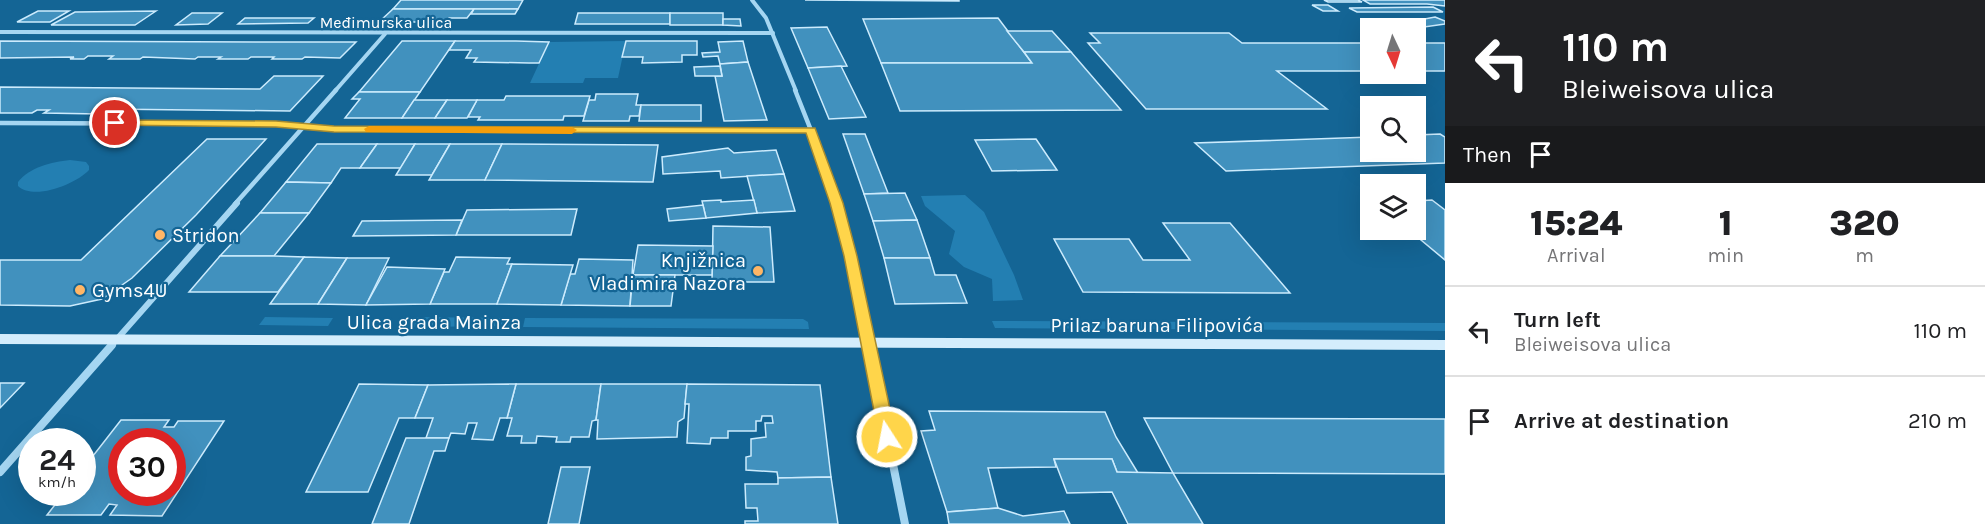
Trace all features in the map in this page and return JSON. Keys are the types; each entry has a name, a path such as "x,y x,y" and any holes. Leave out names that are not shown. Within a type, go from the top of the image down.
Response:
{"main road":[{"name":"Ulica grada Mainza","path":"0,339 869,344"},
{"name":"Prilaz baruna Filipovića","path":"869,344 1445,345"}],"street":[{"path":"752,0 766,18 773,33 811,130 839,214 851,256 905,524"},
{"name":"Međimurska ulica","path":"0,32 773,33"},
{"path":"0,472 385,34"},
{"path":"0,123 303,126 346,129 811,130"}],"shaded area":[{"path":"626,41 618,78 585,78 583,83 530,83 549,42"},
{"path":"70,160 86,162 89,170 75,181 55,189 34,192 18,186 18,182 23,177 35,169"},
{"path":"965,195 984,212 1014,275 1023,300 993,301 992,279 964,267 949,254 955,231 925,206 921,196"},
{"path":"265,317 333,318 328,326 259,325"},
{"path":"411,317 519,318 516,326 412,327"},
{"path":"525,318 803,319 808,322 809,329 523,327"},
{"path":"992,321 1445,323 1445,331 995,328"}],"building":[{"path":"401,0 523,0 518,9 393,9"},
{"path":"805,0 959,0 959,1"},
{"path":"1324,0 1358,0 1362,2 1328,2"},
{"path":"1363,0 1445,0 1445,6 1370,4"},
{"path":"1312,5 1328,5 1338,11 1323,11"},
{"path":"1433,7 1443,12 1357,12 1349,8"},
{"path":"393,9 474,9 467,18 449,18 446,22 379,22"},
{"path":"474,9 518,9 515,14 471,14"},
{"path":"38,11 69,11 50,22 17,22"},
{"path":"156,11 135,25 51,25 75,12"},
{"path":"192,13 222,13 208,24 176,25"},
{"path":"578,13 670,13 670,24 575,24"},
{"path":"670,13 723,13 723,25 670,25"},
{"path":"1435,17 1445,21 1445,24 1426,27 1426,19"},
{"path":"245,18 314,18 308,23 238,24"},
{"path":"998,18 1032,63 881,63 863,19"},
{"path":"723,19 740,19 741,26 723,25"},
{"path":"827,27 847,66 808,68 791,28"},
{"path":"1007,31 1052,31 1071,52 1024,52"},
{"path":"1090,33 1229,33 1242,43 1360,43 1360,71 1277,71 1327,109 1146,109 1088,43 1100,43"},
{"path":"0,41 356,42 340,58 143,57 140,59 109,59 113,56 88,56 84,59 70,59 74,57 0,58"},
{"path":"402,41 455,41 420,92 359,92"},
{"path":"455,41 549,42 539,63 529,63 474,62 477,58 466,58 471,50 449,50"},
{"path":"626,41 697,41 697,55 682,55 682,62 642,63 643,57 622,57"},
{"path":"743,41 748,62 720,64 718,56 703,57 702,53 720,52 718,42"},
{"path":"1426,43 1445,43 1445,71 1426,71"},
{"path":"1024,52 1071,52 1121,110 900,111 881,63 1032,63"},
{"path":"748,62 767,120 724,121 715,76 722,76 720,64"},
{"path":"720,66 722,76 695,76 694,67"},
{"path":"841,66 866,117 829,119 808,68"},
{"path":"274,76 323,76 290,111 105,109 99,114 44,113 49,110 37,110 32,113 0,113 0,87 260,89"},
{"path":"359,92 420,92 402,118 345,118 360,99 352,99"},
{"path":"596,94 638,94 636,105 641,105 639,116 630,116 629,121 583,121 589,100 595,100"},
{"path":"506,96 590,96 584,116 564,116 563,120 478,120 480,117 468,117 477,100 504,100"},
{"path":"414,100 447,100 435,118 402,118"},
{"path":"447,100 477,100 467,118 435,118"},
{"path":"641,105 701,105 701,121 639,121"},
{"path":"843,134 865,134 888,193 864,194"},
{"path":"1440,134 1445,137 1445,163 1226,171 1195,143 1360,137 1360,162 1426,162 1426,135"},
{"path":"207,139 266,139 196,215 132,278 102,299 70,306 0,305 0,260 81,260"},
{"path":"1036,139 1057,170 992,171 975,140"},
{"path":"317,144 377,144 360,168 341,168 331,183 286,182"},
{"path":"377,144 415,144 401,168 360,168"},
{"path":"415,144 450,144 432,175 396,175"},
{"path":"450,144 502,144 485,180 429,180"},
{"path":"502,144 658,145 653,182 485,180"},
{"path":"728,148 734,153 776,150 784,174 721,178 720,171 663,174 662,157"},
{"path":"784,174 795,211 757,213 747,176"},
{"path":"286,182 331,183 309,213 260,213"},
{"path":"905,193 917,220 873,221 864,194"},
{"path":"721,200 721,202 754,200 757,213 706,218 702,201"},
{"path":"1426,200 1432,200 1445,210 1445,260 1421,240 1426,240"},
{"path":"703,205 706,218 669,221 667,209"},
{"path":"577,209 571,235 456,235 467,210"},
{"path":"260,213 309,213 274,256 220,256"},
{"path":"462,220 456,235 353,236 362,221"},
{"path":"917,220 930,258 884,258 873,221"},
{"path":"1163,223 1230,223 1290,293 1083,292 1054,239 1129,239 1143,260 1190,260"},
{"path":"713,226 770,227 774,282 712,282"},
{"path":"638,245 713,246 712,275 633,275"},
{"path":"220,256 304,257 278,292 189,292"},
{"path":"304,257 347,258 318,304 270,304"},
{"path":"456,257 510,258 507,264 512,264 497,304 430,304 444,272 449,272"},
{"path":"347,258 389,258 366,305 318,304"},
{"path":"884,258 930,258 935,275 956,275 967,303 895,304"},
{"path":"579,259 633,260 630,306 561,305 570,274 575,274"},
{"path":"512,264 573,265 561,305 497,304"},
{"path":"387,267 445,269 430,304 366,305"},
{"path":"633,275 675,275 671,306 630,306"},
{"path":"0,383 24,383 0,408"},
{"path":"359,384 428,385 415,418 399,418 368,492 306,492"},
{"path":"516,384 601,384 596,420 592,421 589,437 571,437 570,442 556,442 557,437 537,436 536,443 521,443 522,436 507,436 512,418 507,418"},
{"path":"516,384 507,418 500,418 493,440 472,439 477,423 468,423 465,434 451,433 449,438 426,438 433,418 415,418 428,385"},
{"path":"601,384 687,384 684,418 678,422 677,437 597,439 598,420 596,420"},
{"path":"687,384 820,385 831,477 778,478 777,472 746,470 746,457 751,456 751,439 766,437 765,423 773,423 772,416 762,416 761,421 756,421 756,431 728,431 728,438 711,438 710,444 687,443 689,404 685,404"},
{"path":"929,411 1105,412 1116,437 1138,473 1117,472 1112,459 1054,459 1056,467 988,468 998,508 947,512 921,431 935,430"},
{"path":"1144,418 1445,419 1445,474 1173,473"},
{"path":"121,420 169,420 164,427 174,427 178,421 224,421 186,479 186,428 115,428"},
{"path":"108,437 108,505 101,515 47,515 54,506 96,506 96,452"},
{"path":"406,438 449,438 445,451 434,451 409,524 372,524"},
{"path":"1054,459 1112,459 1117,472 1173,473 1203,524 1128,524 1112,492 1067,493"},
{"path":"561,467 590,467 579,524 548,524"},
{"path":"831,477 838,524 745,524 745,521 758,521 757,508 746,508 745,484 778,484 778,478"},
{"path":"116,506 169,506 162,516 110,515"},
{"path":"998,508 1023,516 1064,511 1070,524 949,524 947,512"}],"slow traffic":[{"path":"369,129 572,130"}],"place":[{"name":"Stridon","path":"160,235"},
{"name":"Knjižnica Vladimira Nazora","path":"758,271"},
{"name":"Gyms4U","path":"80,290"}],"route":[{"path":"115,123 276,124 324,129 811,130 837,203 851,256 887,437"}]}
